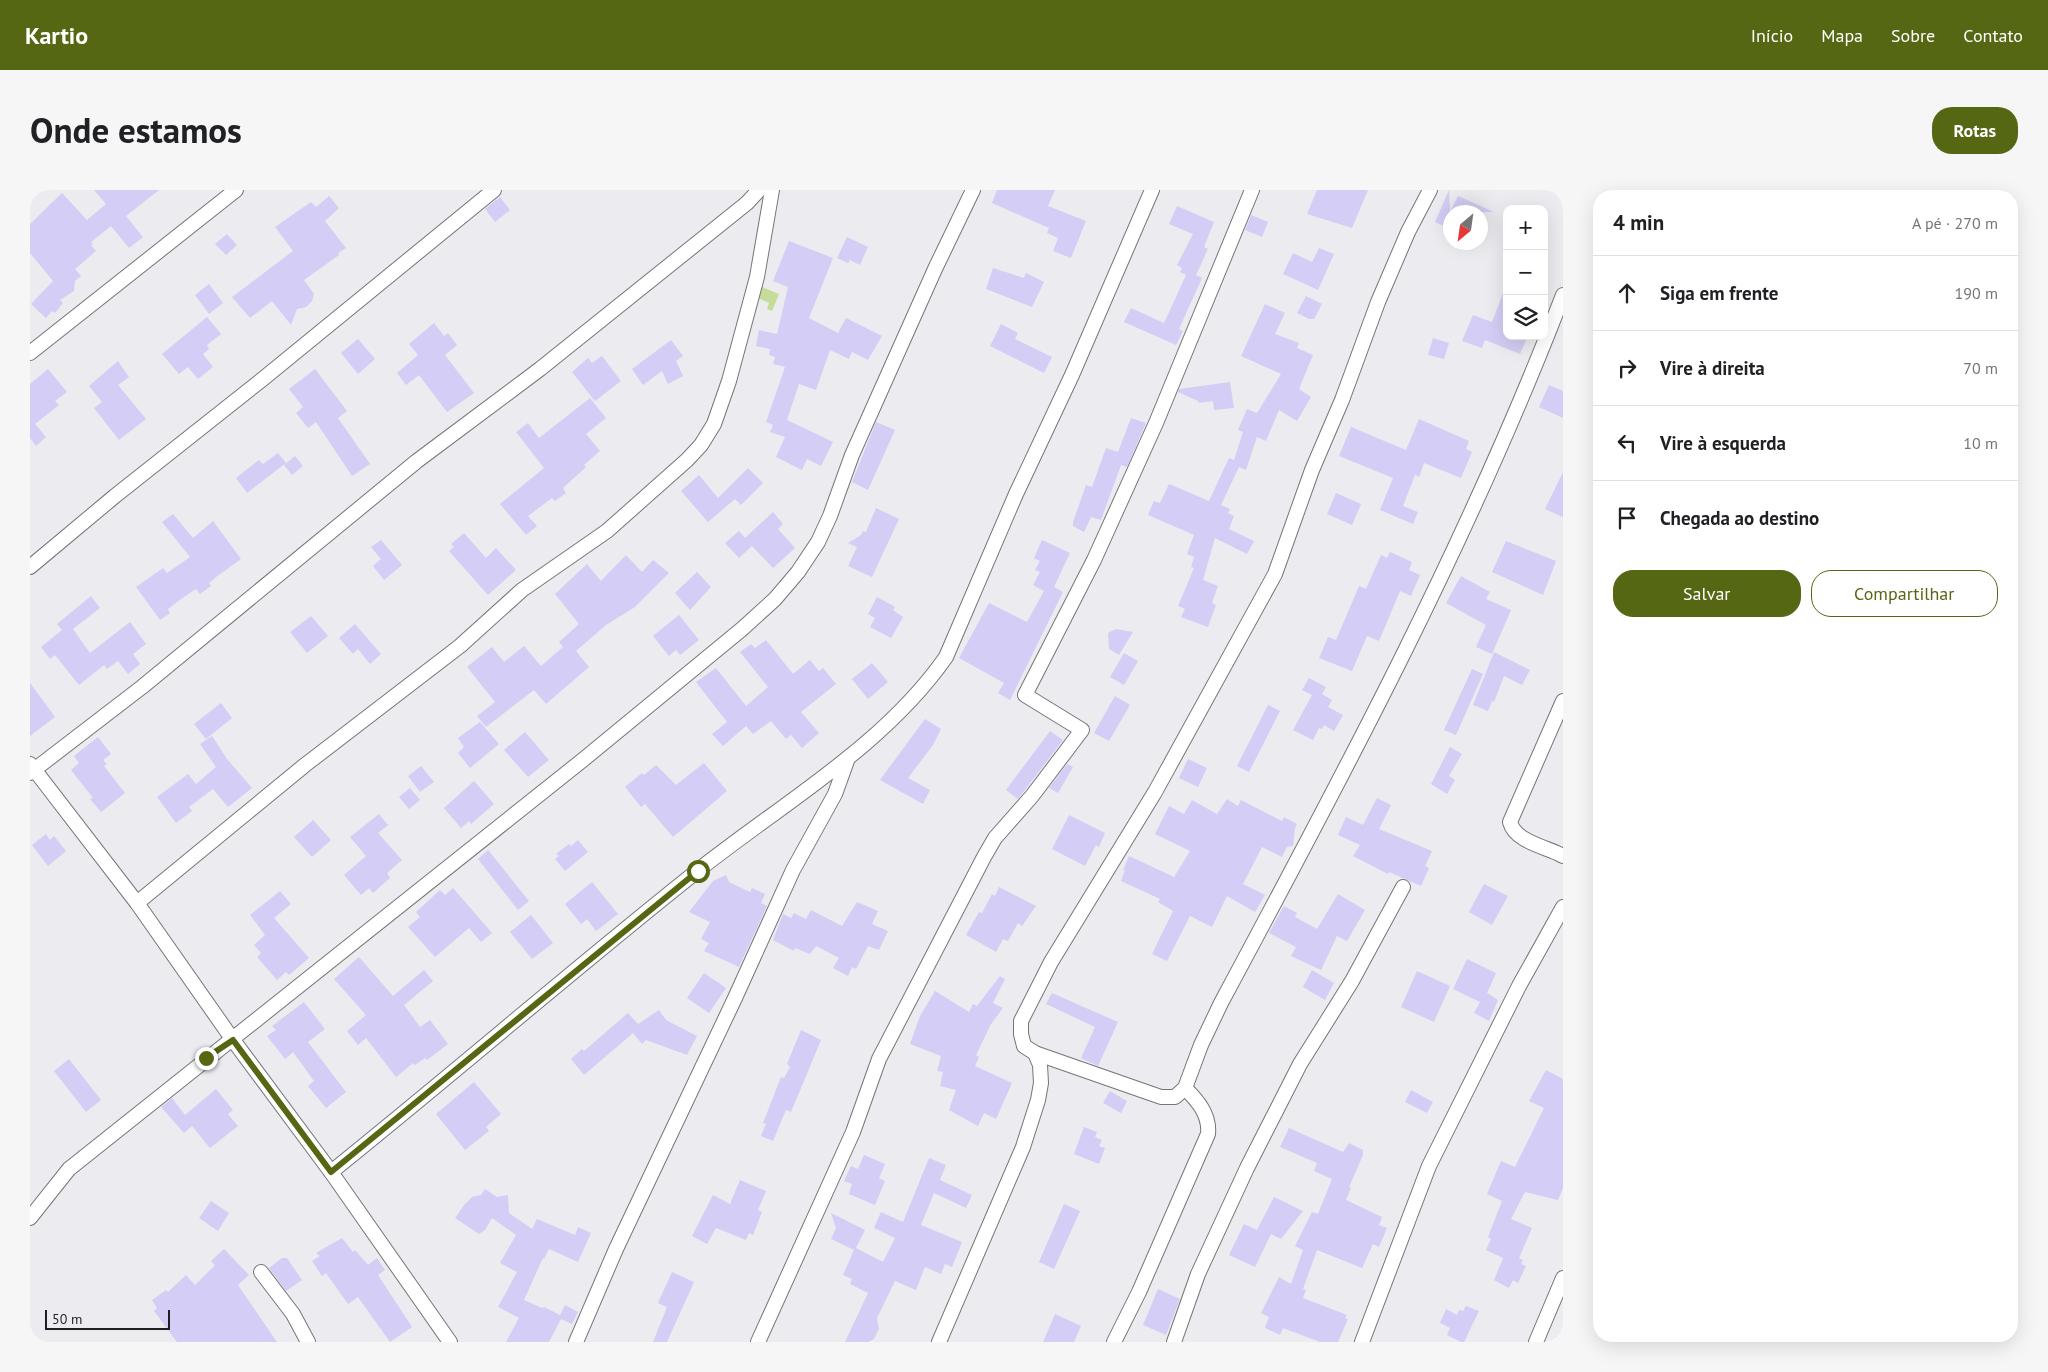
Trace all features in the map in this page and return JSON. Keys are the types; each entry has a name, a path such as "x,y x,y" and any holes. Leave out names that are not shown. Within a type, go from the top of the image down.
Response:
{"street":[{"path":"30,353 236,190"},
{"path":"30,567 122,490 264,378 494,190"},
{"path":"450,1342 331,1172 233,1040 137,902 31,769 142,688 417,461 540,369 747,203 759,190"},
{"path":"137,902 306,765 460,646 522,590 607,531 688,460 701,445 714,424 729,381 757,277 772,190"},
{"path":"30,1218 69,1168 198,1064 233,1040 742,629 786,586 798,572 822,534 852,455 935,269 973,190"},
{"path":"331,1172 698,871 848,757 912,700 946,657 1016,494 1072,375 1152,190"},
{"path":"758,1342 846,1150 879,1060 994,838 1032,796 1082,730 1025,695 1094,560 1156,423 1252,190"},
{"path":"1430,190 1408,232 1378,302 1342,400 1312,470 1275,574 1155,792 1084,906 1031,999 1021,1021 1021,1034 1024,1046 1035,1053 1161,1097 1175,1097 1185,1088 1201,1045 1222,1003 1396,672 1474,505 1543,347 1563,295"},
{"path":"1563,702 1510,822 1512,830 1518,836 1563,856"},
{"path":"576,1342 616,1249 736,998 789,878 835,794 848,757"},
{"path":"1174,1342 1198,1274 1247,1168 1300,1064 1352,981 1403,887"},
{"path":"1362,1342 1433,1157 1519,986 1563,907"},
{"path":"939,1342 1023,1147 1038,1100 1041,1083 1040,1065 1035,1053"},
{"path":"1114,1342 1139,1292 1208,1134 1208,1126 1199,1102 1185,1088"},
{"path":"261,1272 294,1314 308,1342"},
{"path":"1536,1342 1563,1278"}],"shaded area":[{"path":"762,287 779,294 772,311 767,309 769,303 758,298"}],"building":[{"path":"94,190 159,190 126,216 143,237 129,248 111,226 91,242 96,251 75,269 81,276 75,281 74,291 60,300 63,303 55,313 52,311 46,318 31,304 53,281 30,253 30,224 62,193 87,220 106,204"},
{"path":"997,190 1055,190 1048,206 1086,221 1071,258 1053,251 1058,238 1047,233 1049,228 992,203"},
{"path":"1317,190 1368,190 1352,228 1307,214"},
{"path":"1449,190 1450,205 1443,205 1443,226 1435,222"},
{"path":"329,196 339,208 325,221 346,248 304,280 314,294 312,301 306,307 297,309 291,325 272,301 250,318 232,297 293,251 275,227 311,202 316,207"},
{"path":"1458,196 1478,205 1454,205"},
{"path":"500,197 510,210 495,222 485,209"},
{"path":"1177,206 1214,222 1204,247 1208,249 1196,275 1202,278 1179,329 1183,331 1176,345 1124,322 1131,308 1164,323 1186,275 1180,272 1182,268 1177,265 1193,234 1169,224"},
{"path":"1251,215 1268,222 1262,237 1245,230"},
{"path":"227,234 237,245 226,255 215,244"},
{"path":"847,237 868,247 860,265 850,260 848,263 837,258"},
{"path":"789,241 833,258 809,318 838,333 846,318 882,336 868,360 852,352 849,359 830,350 816,390 799,384 787,420 833,442 821,466 807,459 802,470 776,457 785,437 770,432 773,425 766,422 785,367 773,364 775,357 769,355 770,349 756,346 759,330 777,334 788,287 773,281"},
{"path":"1319,248 1334,254 1318,290 1283,274 1293,253 1312,262"},
{"path":"993,268 1024,278 1026,273 1044,282 1032,307 986,289"},
{"path":"209,284 223,303 209,314 195,295"},
{"path":"1503,293 1503,340 1526,340 1520,354 1485,340 1482,348 1462,341 1473,315 1492,322"},
{"path":"1306,296 1322,304 1314,319 1309,319 1297,313"},
{"path":"1265,304 1285,313 1275,334 1299,343 1297,348 1313,355 1299,389 1311,397 1297,421 1279,410 1266,441 1257,437 1246,470 1239,467 1221,505 1230,509 1228,513 1234,516 1229,529 1254,541 1247,554 1215,538 1203,580 1218,586 1212,603 1216,605 1208,627 1181,617 1185,609 1178,606 1194,568 1191,567 1194,557 1187,554 1194,535 1148,515 1154,501 1160,503 1169,484 1209,501 1229,458 1234,460 1243,432 1238,430 1247,409 1257,413 1281,374 1241,356"},
{"path":"207,317 221,334 207,345 209,349 203,354 213,367 198,379 188,367 179,374 162,354"},
{"path":"434,323 444,336 448,333 457,345 445,355 474,393 447,412 419,375 406,385 397,373 418,355 409,344"},
{"path":"1001,324 1018,333 1015,339 1052,357 1044,373 990,346"},
{"path":"1433,338 1449,343 1444,359 1428,355"},
{"path":"358,339 375,359 358,374 341,353"},
{"path":"671,340 683,356 676,361 683,376 668,384 662,371 643,385 632,369"},
{"path":"602,356 621,381 595,401 572,372 588,358 592,363"},
{"path":"118,361 129,377 118,385 146,419 119,440 94,408 102,402 89,386"},
{"path":"48,369 67,392 55,401 59,405 35,424 46,437 36,446 30,438 30,384"},
{"path":"315,369 347,411 338,418 370,464 352,476 316,422 308,428 296,413 303,407 289,389"},
{"path":"1230,382 1234,408 1214,410 1213,401 1199,403 1178,392 1179,389"},
{"path":"1549,385 1563,391 1563,418 1539,407"},
{"path":"590,398 606,418 586,434 600,451 563,488 566,493 555,501 552,498 528,516 537,526 526,535 500,504 544,468 516,432 528,423 539,438"},
{"path":"1131,418 1146,423 1127,467 1121,465 1101,520 1091,517 1084,532 1073,526 1073,522 1086,485 1092,487 1106,448 1118,452"},
{"path":"1419,419 1469,441 1466,449 1472,452 1461,478 1424,463 1419,477 1415,475 1403,506 1418,512 1413,524 1380,510 1393,478 1339,456 1351,427 1406,450"},
{"path":"876,422 895,430 868,490 852,482"},
{"path":"278,453 286,463 247,493 236,478 259,460 263,464"},
{"path":"295,456 303,466 292,475 284,465"},
{"path":"748,468 763,483 741,505 735,499 708,522 681,491 699,475 718,498"},
{"path":"1563,472 1563,517 1545,509"},
{"path":"1336,493 1361,504 1352,525 1327,514"},
{"path":"876,508 899,519 872,577 848,566 857,547 848,543 861,535 863,531 866,532"},
{"path":"773,512 783,524 778,529 795,548 773,568 752,546 739,558 725,543 739,531 745,538"},
{"path":"173,514 193,538 213,521 241,559 216,577 209,583 211,586 200,594 196,589 181,599 168,609 170,613 160,620 136,587 163,568 167,573 190,557 162,522"},
{"path":"464,533 486,558 496,548 516,570 488,595 449,551 454,547 451,544"},
{"path":"381,540 402,565 384,580 373,566 381,559 371,547"},
{"path":"1042,540 1070,553 1054,587 1063,592 1010,700 998,693 1004,683 959,658 989,603 1027,622 1044,591 1033,585 1040,572 1035,570 1040,561 1034,558"},
{"path":"1506,541 1556,561 1543,595 1492,572"},
{"path":"1390,552 1412,562 1409,570 1420,575 1411,596 1400,591 1379,641 1367,636 1352,671 1319,658 1328,637 1336,640 1359,586 1366,589 1381,555 1387,558"},
{"path":"626,555 642,572 653,560 669,573 635,607 606,625 576,651 589,667 546,704 534,690 486,727 477,716 495,702 467,667 492,647 504,662 524,646 541,666 563,647 559,642 579,624 555,594 587,564 601,581"},
{"path":"697,572 711,587 690,610 675,593"},
{"path":"1461,576 1490,592 1486,599 1511,610 1492,654 1476,647 1486,625 1446,603"},
{"path":"91,596 100,608 73,629 90,653 130,622 146,644 133,654 140,664 128,674 118,661 107,669 104,665 79,685 55,655 50,659 41,647 62,630 57,624"},
{"path":"877,597 895,607 893,610 903,617 891,638 870,627 875,618 868,614"},
{"path":"679,615 699,640 680,655 676,650 669,656 653,636"},
{"path":"311,616 328,636 307,653 290,632"},
{"path":"355,624 381,654 370,664 358,649 353,654 339,638"},
{"path":"1116,629 1133,632 1119,655 1109,649 1108,633"},
{"path":"766,640 793,674 810,660 819,671 823,668 836,684 801,712 819,733 802,748 791,735 786,739 771,721 753,734 746,726 723,746 712,734 727,722 696,682 716,668 746,706 768,687 740,652 751,644 755,648"},
{"path":"1494,652 1530,670 1522,685 1504,676 1494,702 1492,701 1488,711 1473,705"},
{"path":"1124,653 1138,661 1124,685 1110,677"},
{"path":"872,663 888,682 868,699 852,679"},
{"path":"1472,669 1483,674 1456,735 1444,730"},
{"path":"1309,678 1326,687 1322,694 1332,700 1328,707 1343,715 1334,731 1324,725 1322,729 1319,728 1313,740 1293,730 1312,695 1302,690"},
{"path":"30,683 55,717 30,736"},
{"path":"1115,696 1130,705 1109,741 1094,733"},
{"path":"221,703 232,718 206,739 194,724"},
{"path":"1268,705 1280,711 1249,772 1237,766"},
{"path":"925,719 941,729 933,745 908,778 930,790 923,804 880,780"},
{"path":"480,722 499,744 470,768 458,753 464,747 458,738"},
{"path":"1050,731 1063,740 1018,799 1006,790"},
{"path":"525,732 549,760 528,777 504,750"},
{"path":"212,736 227,759 252,788 228,807 213,789 189,807 192,811 176,823 157,797 188,774 196,784 216,767 200,744"},
{"path":"98,737 111,754 103,760 107,764 104,766 125,793 101,812 90,799 93,798 71,770 79,763 74,756"},
{"path":"1450,747 1462,754 1449,776 1455,780 1447,794 1431,784"},
{"path":"1188,759 1207,768 1198,787 1179,778"},
{"path":"704,763 727,791 673,837 645,804 641,807 625,787 642,773 644,775 656,765 676,785"},
{"path":"1067,764 1073,767 1058,793 1049,788"},
{"path":"421,766 434,782 420,792 408,776"},
{"path":"474,781 494,804 471,824 469,821 461,828 444,808"},
{"path":"410,788 420,800 409,809 399,797"},
{"path":"1377,798 1391,805 1379,829 1432,851 1425,866 1429,868 1421,886 1389,872 1388,874 1353,856 1360,845 1338,835 1346,817 1363,825"},
{"path":"1227,799 1238,806 1241,800 1282,821 1284,817 1297,824 1293,846 1287,847 1282,857 1262,847 1243,884 1265,895 1255,912 1227,896 1212,927 1190,916 1167,961 1152,954 1173,911 1158,902 1160,899 1121,881 1125,870 1123,870 1129,856 1174,877 1190,851 1155,834 1169,806 1184,814 1192,800 1217,814"},
{"path":"379,814 388,825 378,833 402,860 387,873 390,878 373,893 369,888 361,895 344,875 366,856 350,837"},
{"path":"1069,815 1105,833 1099,847 1096,845 1085,866 1052,849"},
{"path":"313,820 331,840 312,857 294,837"},
{"path":"46,834 50,840 54,836 66,851 48,866 32,845"},
{"path":"578,840 588,852 565,871 555,859 559,856 556,854"},
{"path":"488,850 529,901 518,910 478,859"},
{"path":"726,875 729,882 750,892 752,888 765,894 761,903 767,906 739,967 704,951 709,943 701,939 710,922 689,912 713,881"},
{"path":"592,882 618,914 596,931 587,919 581,924 565,904"},
{"path":"1484,884 1508,896 1492,925 1469,912"},
{"path":"999,887 1036,906 1022,926 1018,923 1008,941 1003,939 996,952 966,935 979,912 982,913 992,894 995,896"},
{"path":"453,888 492,933 481,942 469,928 435,957 408,927 420,917 416,912 440,890 445,895"},
{"path":"280,891 291,904 274,918 309,958 289,975 286,972 277,980 257,957 261,953 254,945 265,935 250,915"},
{"path":"1338,894 1365,910 1347,941 1337,936 1321,970 1291,956 1296,947 1269,933 1284,906 1297,913 1295,917 1317,929"},
{"path":"857,902 878,911 872,924 888,931 879,950 868,946 856,969 852,967 848,976 833,968 839,958 816,946 810,954 795,948 794,951 773,940 783,914 791,918 794,913 806,919 811,910 842,926"},
{"path":"531,915 553,943 532,959 510,932"},
{"path":"359,957 393,996 424,970 433,981 404,1005 420,1027 430,1020 448,1044 427,1060 425,1058 415,1065 413,1063 396,1077 366,1038 358,1045 347,1031 366,1015 334,979"},
{"path":"1467,959 1496,973 1487,993 1498,1000 1489,1021 1474,1013 1480,1002 1453,989"},
{"path":"1312,970 1334,983 1325,1000 1303,987"},
{"path":"1417,971 1450,986 1434,1022 1401,1007"},
{"path":"704,973 726,988 709,1013 687,998"},
{"path":"1000,976 1005,979 993,1003 1003,1008 991,1024 976,1055 979,1057 975,1066 1012,1083 996,1119 984,1113 978,1126 949,1110 956,1090 940,1086 943,1072 937,1071 941,1056 910,1044 920,1016 935,991 969,1012 973,1004 977,1006"},
{"path":"1052,993 1118,1022 1098,1066 1081,1058 1095,1027 1046,1004"},
{"path":"304,1002 325,1029 308,1042 346,1092 326,1108 308,1086 314,1081 293,1052 285,1059 267,1036 276,1030 272,1026"},
{"path":"659,1010 666,1020 697,1036 687,1055 646,1040 642,1044 633,1033 584,1075 571,1059 582,1049 584,1051 628,1013 638,1024"},
{"path":"801,1030 821,1040 791,1112 786,1110 773,1141 761,1136 766,1124 763,1123 781,1077 784,1078 790,1067 787,1064"},
{"path":"69,1059 101,1100 86,1112 54,1071"},
{"path":"1546,1070 1563,1079 1563,1188 1558,1200 1525,1192 1511,1219 1532,1228 1519,1258 1523,1260 1521,1264 1526,1266 1518,1283 1513,1280 1509,1288 1494,1280 1503,1258 1486,1250 1491,1239 1488,1237 1502,1201 1487,1194 1501,1161 1515,1167 1544,1108 1529,1101"},
{"path":"474,1082 501,1114 486,1127 489,1131 465,1150 436,1114"},
{"path":"216,1089 233,1110 228,1114 238,1126 210,1148 192,1126 184,1133 161,1107 172,1098 185,1115"},
{"path":"1411,1090 1433,1102 1427,1113 1405,1102"},
{"path":"1110,1091 1127,1101 1121,1113 1103,1103"},
{"path":"1084,1127 1097,1132 1095,1137 1102,1140 1099,1146 1105,1148 1099,1164 1074,1154"},
{"path":"1289,1128 1343,1152 1349,1143 1363,1150 1363,1155 1349,1187 1351,1188 1346,1200 1382,1217 1379,1225 1387,1228 1379,1247 1373,1244 1362,1268 1317,1250 1303,1289 1306,1290 1303,1298 1347,1315 1345,1318 1348,1319 1338,1342 1320,1342 1283,1328 1280,1335 1265,1328 1269,1317 1261,1313 1279,1277 1291,1284 1303,1250 1295,1246 1312,1212 1318,1214 1332,1179 1314,1171 1317,1163 1280,1147"},
{"path":"864,1155 885,1164 879,1178 885,1181 875,1205 849,1194 852,1184 844,1181 851,1166 858,1169"},
{"path":"929,1158 946,1165 940,1180 972,1195 966,1208 934,1193 921,1225 962,1242 952,1267 945,1264 941,1274 925,1267 916,1290 895,1281 877,1318 879,1329 874,1339 868,1342 845,1342 868,1293 850,1284 852,1279 843,1275 854,1250 831,1239 836,1228 831,1213 865,1230 856,1248 883,1262 895,1238 874,1228 881,1212 903,1222"},
{"path":"740,1180 766,1191 758,1210 762,1212 753,1235 749,1233 746,1240 716,1228 707,1244 692,1236 713,1195 730,1204"},
{"path":"485,1189 497,1197 508,1195 509,1213 532,1229 537,1219 575,1235 578,1227 591,1233 578,1262 549,1249 524,1300 560,1315 565,1305 578,1312 572,1324 561,1319 549,1342 506,1342 519,1318 498,1307 517,1272 500,1263 516,1235 492,1218 485,1230 479,1234 455,1218 472,1197 481,1195"},
{"path":"1274,1197 1303,1211 1281,1239 1271,1234 1255,1267 1229,1255 1244,1224 1257,1230"},
{"path":"211,1201 229,1213 218,1231 199,1218"},
{"path":"1064,1204 1080,1211 1054,1269 1039,1262"},
{"path":"342,1238 353,1252 355,1250 368,1265 377,1258 385,1270 378,1275 412,1327 390,1342 358,1297 348,1304 326,1273 322,1276 312,1261 320,1256 316,1253"},
{"path":"224,1249 249,1275 238,1285 277,1342 177,1342 154,1311 157,1308 152,1300 166,1290 168,1292 186,1275 195,1285 215,1265 211,1261"},
{"path":"282,1258 287,1258 302,1280 286,1291 269,1268"},
{"path":"672,1272 694,1282 667,1342 653,1342 667,1307 658,1303"},
{"path":"1158,1289 1180,1299 1166,1335 1143,1325"},
{"path":"1466,1306 1479,1311 1464,1342 1461,1342 1447,1335 1450,1328 1440,1323 1446,1309 1457,1315 1459,1310 1463,1311"},
{"path":"1055,1314 1081,1326 1074,1342 1043,1342"}],"route":[{"path":"206,1058 233,1040 331,1172 698,871"}]}
